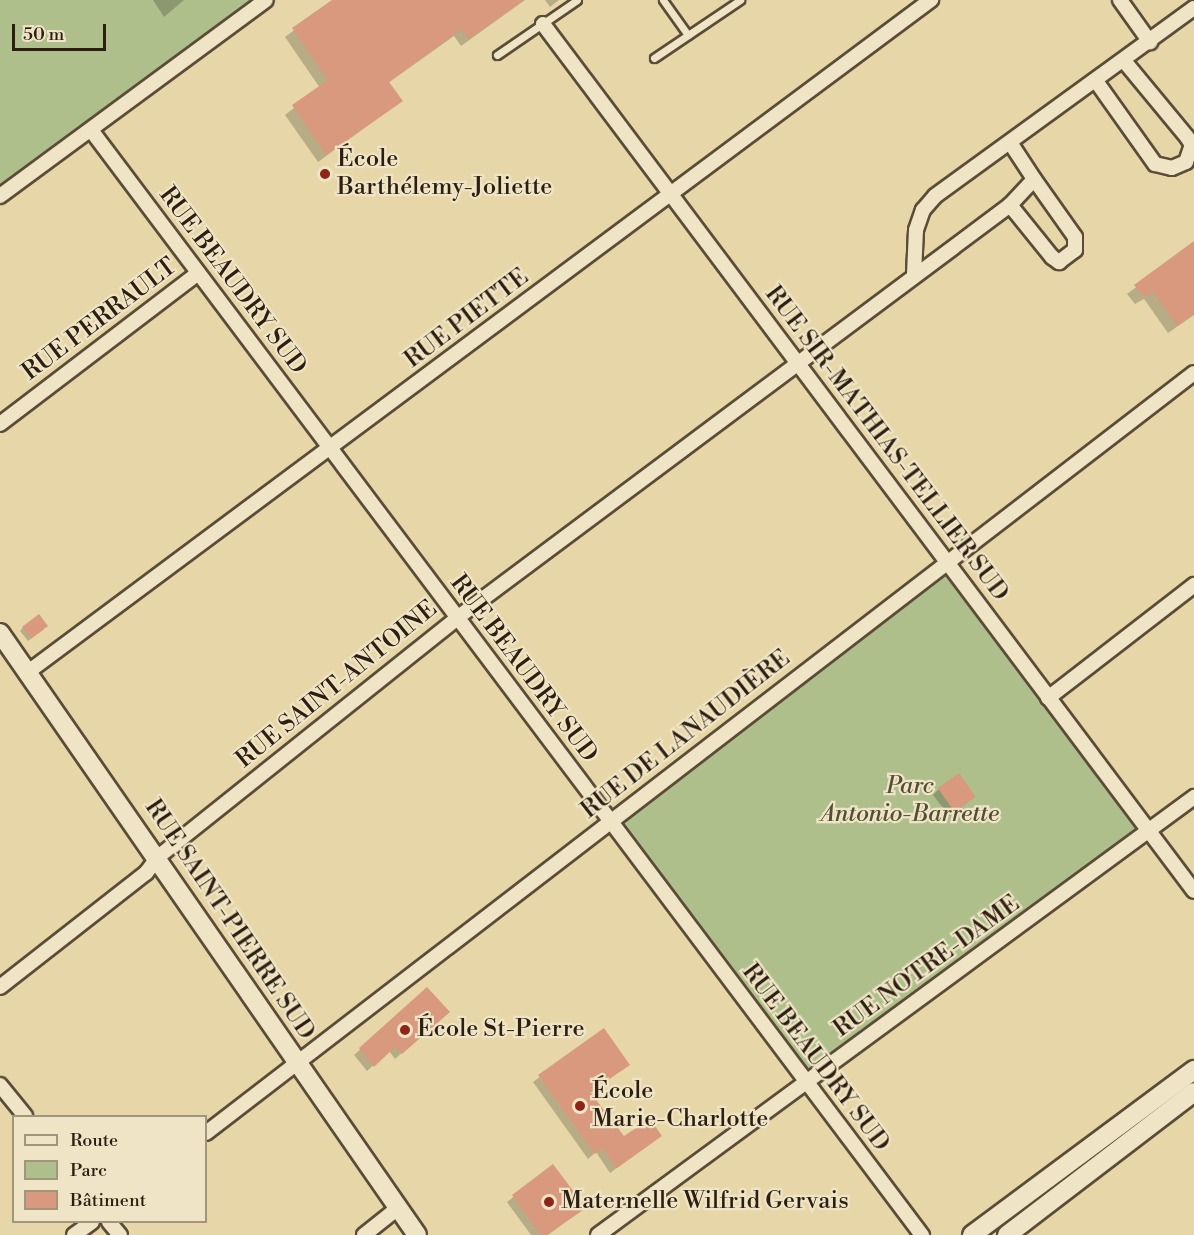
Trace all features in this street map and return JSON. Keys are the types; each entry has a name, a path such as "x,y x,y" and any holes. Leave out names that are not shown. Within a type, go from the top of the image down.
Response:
{"street":[{"path":"0,196 266,0"},
{"name":"RUE PIETTE","path":"28,672 931,0"},
{"path":"1120,0 1150,42"},
{"path":"914,274 914,247 923,210 934,196 1125,62 1194,8"},
{"name":"RUE SIR-MATHIAS-TELLIER SUD","path":"543,24 1194,891"},
{"path":"1096,81 1155,164 1172,168 1186,162 1192,145 1125,62"},
{"name":"RUE BEAUDRY SUD","path":"90,130 806,1085 922,1235"},
{"path":"1010,205 1052,257 1059,262 1075,250 1075,237 1011,144"},
{"name":"RUE SAINT-ANTOINE","path":"0,987 146,873 158,856 457,618 796,362 1010,205 1034,179"},
{"name":"RUE PERRAULT","path":"0,424 198,273"},
{"name":"RUE DE LANAUDIÈRE","path":"207,1132 1194,373"},
{"path":"1048,698 1194,585"},
{"name":"RUE SAINT-PIERRE SUD","path":"0,633 158,856 296,1062 417,1235"},
{"name":"RUE NOTRE-DAME","path":"598,1235 806,1085 1194,797"},
{"path":"972,1235 1194,1070"},
{"path":"0,1085 24,1115"},
{"path":"1007,1235 1018,1229 1194,1092"},
{"path":"364,1235 398,1208"},
{"path":"74,1235 89,1223"}],"lane":[{"path":"497,55 578,0"},
{"path":"663,0 688,35"},
{"path":"654,58 740,0"}],"green space":[{"path":"0,0 250,0 0,186"},
{"name":"Parc Antonio-Barrette","path":"947,562 1150,831 810,1088 607,818"}],"building":[{"path":"332,0 524,0 469,39 462,29 389,82 403,101 326,155 292,105 328,80 292,28"},
{"path":"1194,241 1194,314 1177,326 1153,292 1144,297 1134,285"},
{"path":"39,614 48,626 31,639 22,627"},
{"path":"959,773 976,797 954,812 938,788"},
{"name":"École St-Pierre","path":"427,987 450,1012 402,1054 395,1047 374,1067 359,1048"},
{"name":"École Marie-Charlotte","path":"604,1028 630,1065 590,1092 624,1136 650,1119 662,1136 617,1168 602,1148 595,1154 538,1075"},
{"name":"Maternelle Wilfrid Gervais","path":"553,1164 586,1208 547,1235 541,1235 512,1195"}],"place":[{"name":"École Barthélemy-Joliette","path":"325,174"},
{"name":"École St-Pierre","path":"405,1030"},
{"name":"École Marie-Charlotte","path":"580,1106"},
{"name":"Maternelle Wilfrid Gervais","path":"549,1202"}]}
